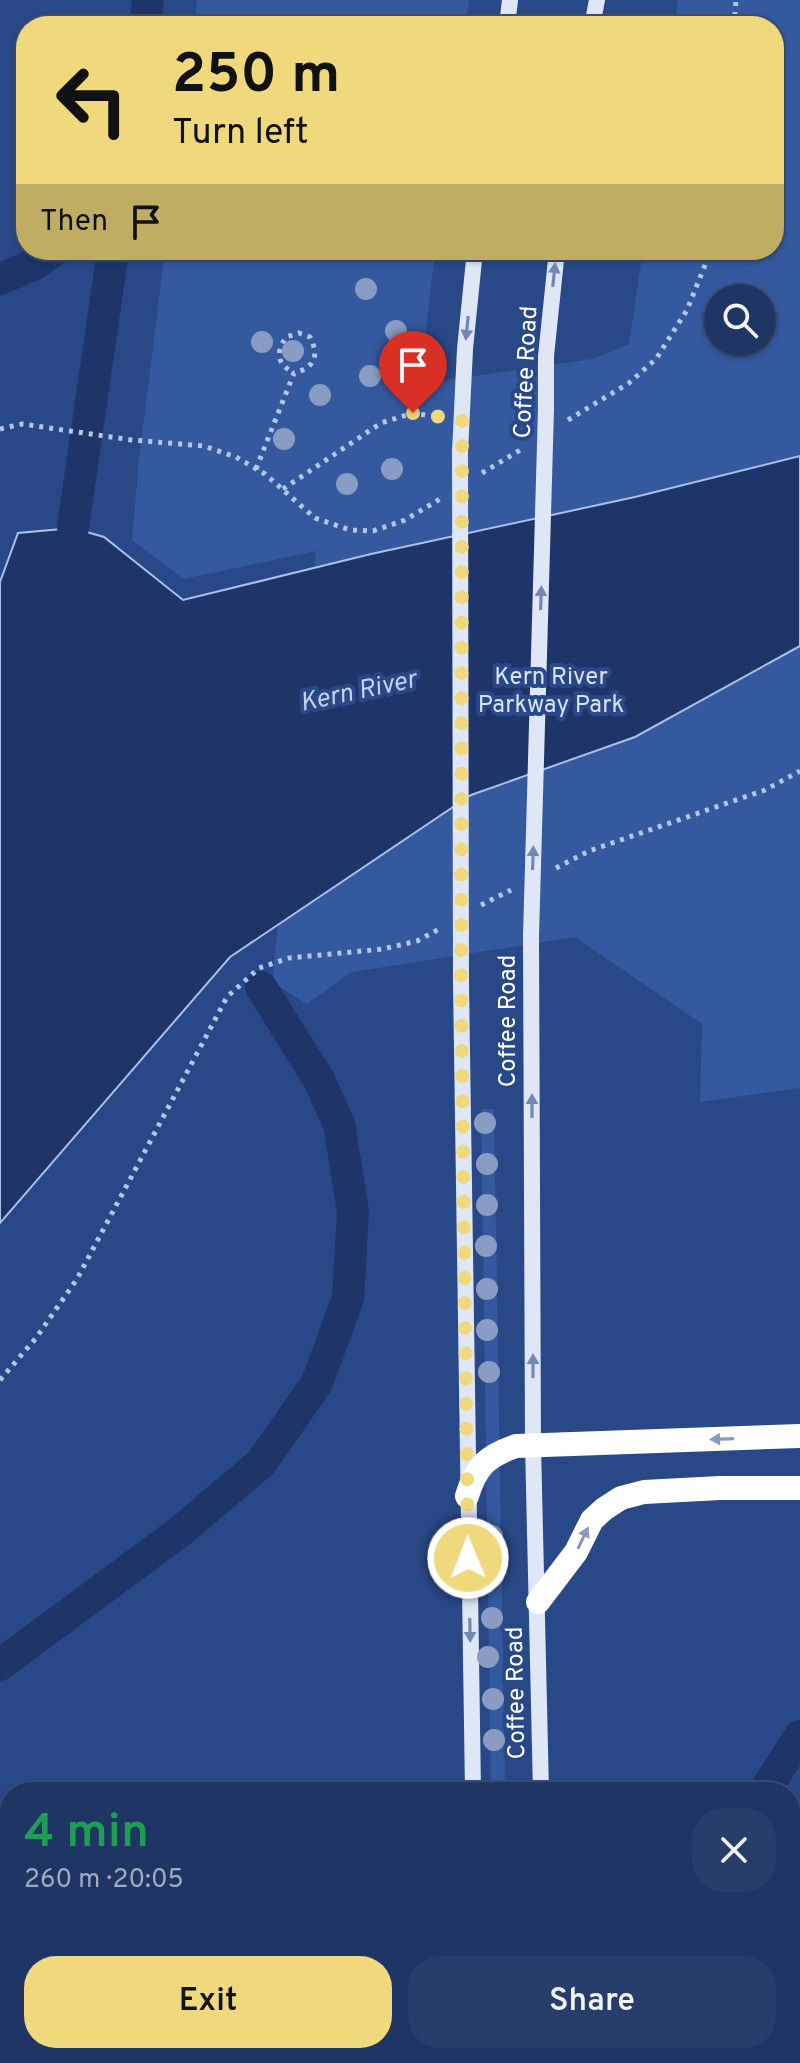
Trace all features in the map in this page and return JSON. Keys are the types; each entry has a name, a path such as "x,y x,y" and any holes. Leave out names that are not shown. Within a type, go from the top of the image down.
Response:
{"highway":[{"path":"467,1496 479,1468 489,1458 516,1446 800,1436"},
{"path":"538,1602 576,1552 592,1520 621,1498 644,1492 800,1488"}],"main road":[{"name":"Coffee Road","path":"473,1782 461,983 460,452 465,349 474,260"},
{"name":"Coffee Road","path":"541,1782 533,1444 531,936 546,356 556,260"}],"path":[{"path":"256,469 294,373 306,369 315,357 310,337 299,333 286,337 280,346 283,367 294,373"},
{"path":"283,489 381,423 413,413 462,420"},
{"path":"0,429 22,424 132,440"},
{"path":"551,870 589,851 765,790 800,771"},
{"path":"473,910 513,889"},
{"path":"0,1380 36,1338 77,1279 227,997 259,968 289,958 383,949 417,941 445,925"}],"green space":[{"path":"197,0 469,0 467,16 195,16"},
{"name":"Kern River Parkway Park","path":"678,0 800,0 800,1088 700,1102 702,1024 575,937 352,972 307,1004 272,982 316,551 184,579 132,540 164,260 434,260 420,384 592,359 629,344 642,260 784,260 784,16 676,16"},
{"path":"481,1109 494,1109 505,1782 491,1782"}],"water":[{"name":"Kern River","path":"800,456 800,646 635,737 471,795 230,957 0,1223 0,582 18,533 73,528 104,537 183,600 371,554 635,497"}],"waterway":[{"path":"146,16 148,0"},
{"path":"0,279 40,260"},
{"path":"73,528 112,260"},
{"path":"0,1665 182,1530 261,1463 317,1383 348,1298 353,1211 339,1124 319,1080 261,987"},
{"path":"770,1782 800,1736"}],"route":[{"path":"413,413 462,420 461,983 468,1558"}]}
